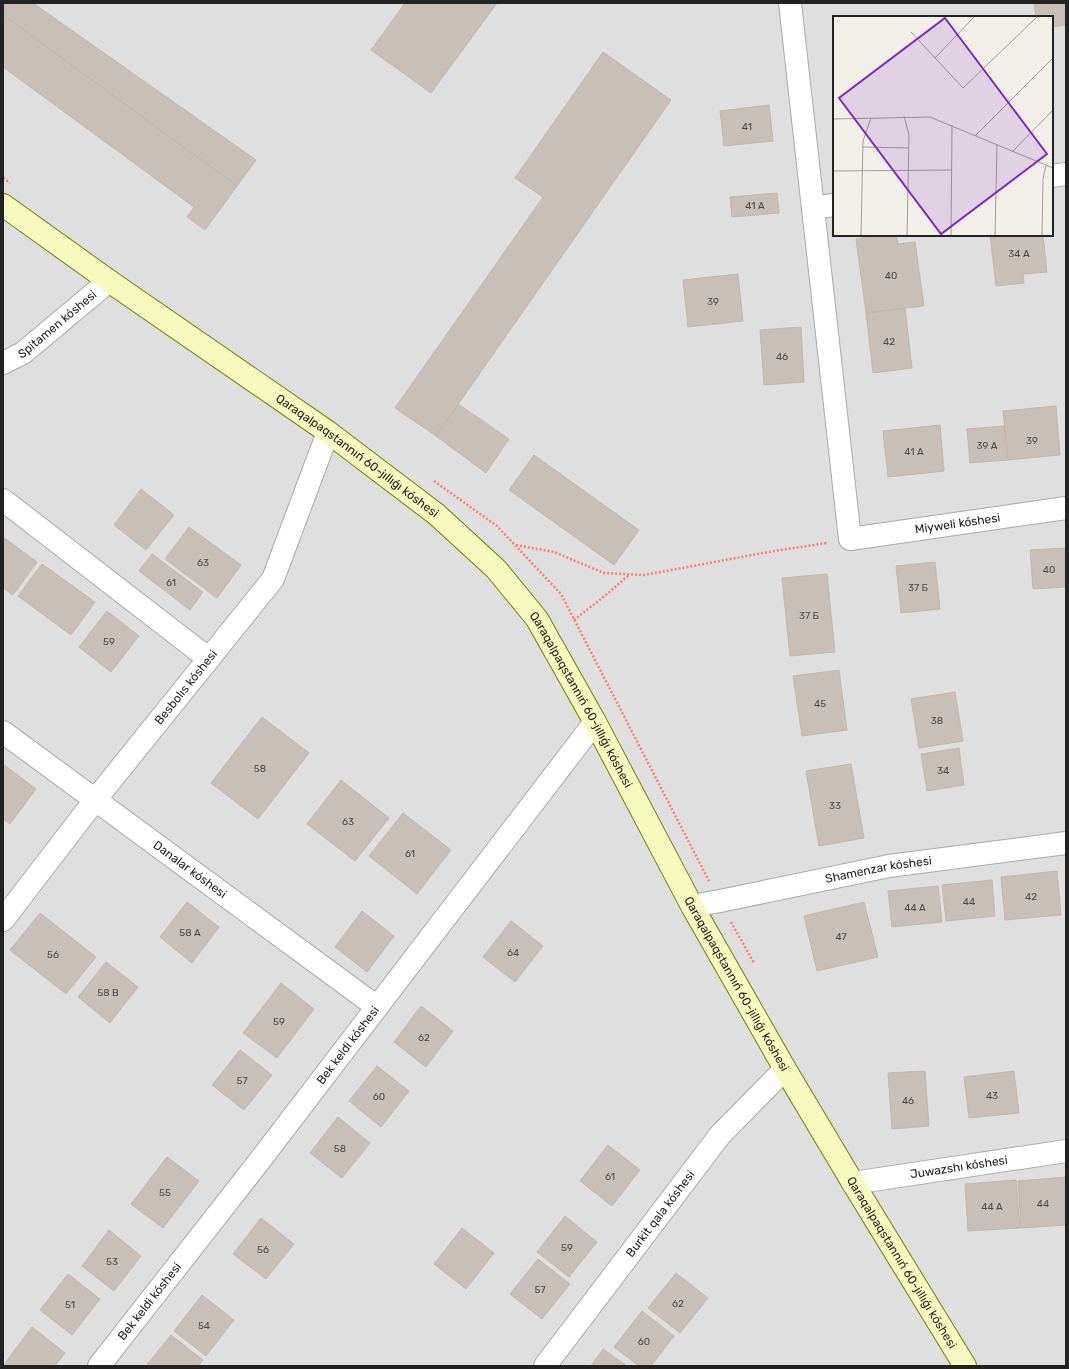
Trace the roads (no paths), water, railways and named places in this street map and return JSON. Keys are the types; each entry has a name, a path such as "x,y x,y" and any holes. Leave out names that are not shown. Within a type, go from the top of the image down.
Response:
{"street":[{"path":"790,3 824,207"},
{"path":"1053,176 1066,174"},
{"name":"Qaraqalpaqstannıń 60-jıllıǵı kóshesi","path":"3,205 108,281 328,432 436,514 496,569 537,619 594,722 692,906 785,1069 964,1366"},
{"name":"Miyweli kóshesi","path":"824,207 850,539 1066,508"},
{"name":"Spitamen kóshesi","path":"3,363 23,353 108,281"},
{"name":"Besbolıs kóshesi","path":"3,920 95,800 273,579 328,432"},
{"path":"3,500 209,659"},
{"name":"Bek keldi kóshesi","path":"99,1366 377,1008 594,722"},
{"name":"Danalar kóshesi","path":"3,732 377,1008"},
{"name":"Shamenzar kóshesi","path":"692,906 720,902 889,866 1066,843"},
{"name":"Burkit qala kóshesi","path":"545,1366 720,1136 785,1069"},
{"name":"Juwazshı kóshesi","path":"853,1183 1066,1151"}]}
